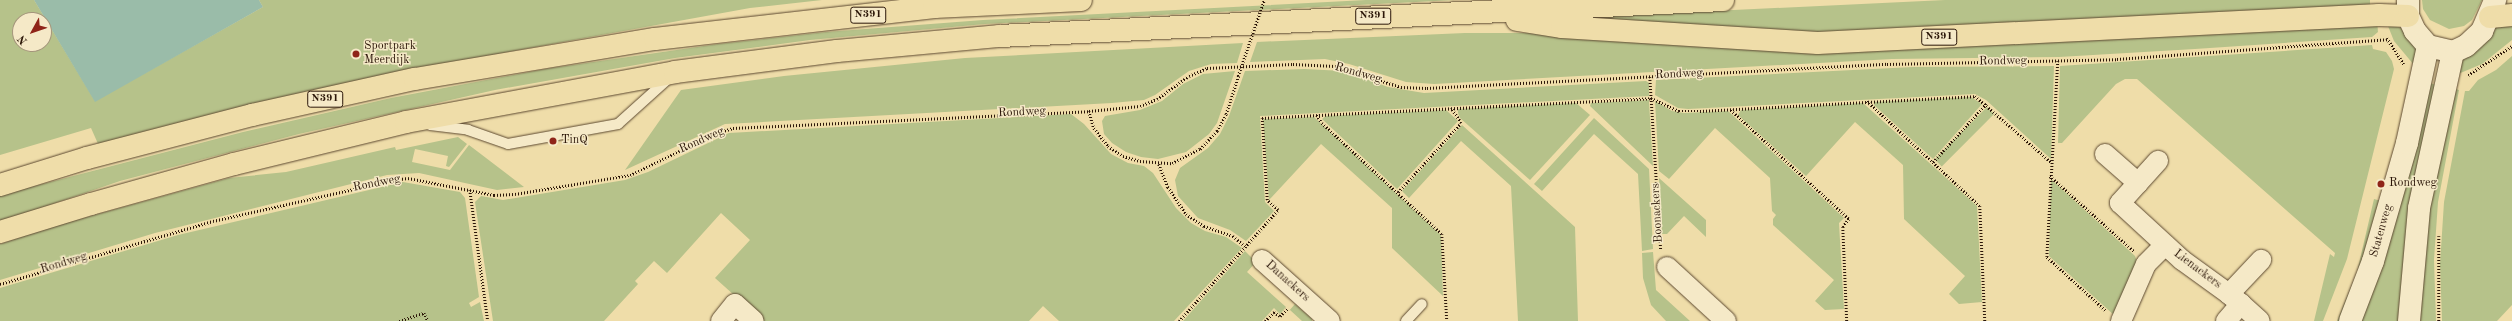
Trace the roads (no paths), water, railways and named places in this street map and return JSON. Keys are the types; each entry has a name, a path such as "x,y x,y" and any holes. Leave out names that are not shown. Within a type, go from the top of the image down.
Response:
{"main road":[{"name":"N391","path":"0,186 94,156 252,115 415,79 655,39 934,7 1081,0"},
{"name":"N391","path":"0,232 91,204 226,166 406,122 675,72 837,50 1000,36 1723,0"},
{"path":"2493,6 2512,15"},
{"name":"N391","path":"1470,13 1562,27 1818,43 2378,15 2408,7"}],"street":[{"path":"2408,7 2415,31 2428,46 2453,52 2473,41 2493,6"},
{"name":"Statenweg","path":"2350,321 2373,261 2401,165 2428,46"},
{"path":"2409,321 2419,208 2434,127 2453,52"},
{"path":"2105,154 2138,183"},
{"name":"Lienackers","path":"2158,161 2120,203 2182,260 2235,299 2260,321"},
{"name":"Lienackers","path":"2116,318 2146,264 2166,245"},
{"name":"Danackers","path":"1262,260 1330,321"},
{"name":"Lienackers","path":"2226,321 2235,299 2261,260"},
{"path":"1667,267 1726,321"},
{"path":"720,321 735,304 754,321"}],"lane":[{"path":"406,122 468,130 508,144 610,126 618,124 675,72"},
{"path":"1406,321 1422,304"}],"place":[{"name":"Sportpark Meerdijk","path":"356,54"},
{"name":"TinQ","path":"553,141"},
{"name":"Rondweg","path":"2381,184"}]}
